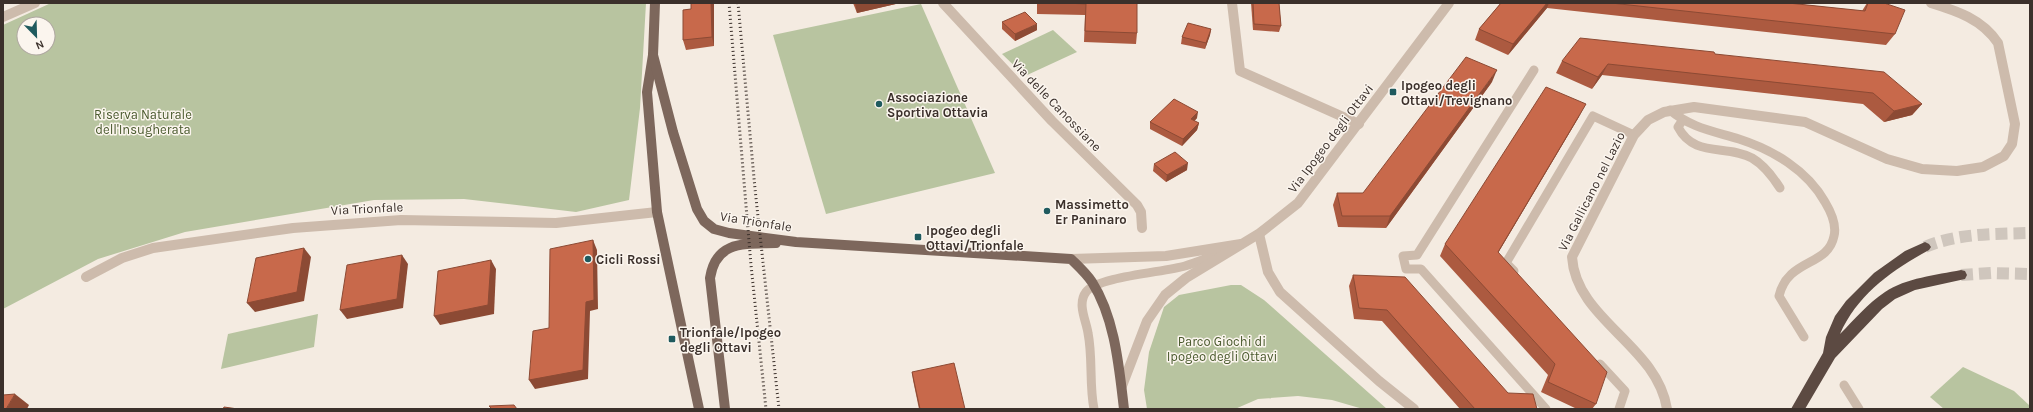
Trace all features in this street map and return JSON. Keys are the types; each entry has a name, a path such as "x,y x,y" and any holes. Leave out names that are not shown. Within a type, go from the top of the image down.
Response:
{"highway":[{"path":"1830,354 1833,332 1844,314 1863,290 1883,272 1925,247"},
{"path":"1798,409 1830,354 1867,314 1890,295 1924,282 1961,275"}],"main road":[{"name":"Via Trionfale","path":"656,3 653,55 647,92 657,212 699,409"},
{"name":"Via Trionfale","path":"653,55 673,132 697,209 704,221 718,230 796,242"},
{"name":"Via Trionfale","path":"724,409 722,371 710,278 714,260 721,252 736,246 796,242"},
{"name":"Via Ipogeo degli Ottavi","path":"796,242 1071,259"},
{"path":"1071,259 1093,285 1108,322 1122,386 1124,409"}],"street":[{"path":"3,17 35,3"},
{"name":"Via delle Canossiane","path":"943,3 1052,121 1137,205 1141,212 1142,228"},
{"path":"1232,3 1240,71 1358,124"},
{"name":"Via Ipogeo degli Ottavi","path":"1071,259 1166,256 1245,243 1298,203 1449,3"},
{"name":"Via Gallicano nel Lazio","path":"1667,409 1657,378 1646,362 1580,287 1571,262 1572,256 1634,135 1648,120 1670,110 1694,107 1800,121 1818,126 1876,156 1922,168 1957,171 1991,164 2009,151 2014,137 2014,124 1998,43 1991,33 1973,19 1931,3"},
{"name":"Via Trionfale","path":"86,277 115,261 153,248 293,228 401,220 556,224 657,212"},
{"path":"1258,234 1266,268 1274,286 1379,381 1414,409"},
{"path":"1122,386 1147,323 1164,296 1184,279 1245,243"}],"lane":[{"path":"1534,70 1417,255 1403,256 1406,269 1421,269 1546,409"},
{"path":"1670,110 1682,121 1702,131 1739,139 1770,152 1793,166 1812,183 1825,200 1834,218 1834,239 1824,254 1793,272 1783,282 1779,296 1804,337"},
{"path":"1522,281 1506,263 1593,116 1634,135"},
{"path":"1682,121 1678,127 1686,140 1695,146 1727,150 1752,158 1772,176 1780,188"},
{"path":"1094,409 1090,385 1089,339 1082,303 1084,293 1093,285 1184,266 1245,243"},
{"path":"1592,356 1625,391 1619,409"},
{"path":"1844,385 1859,409"}],"green space":[{"name":"Riserva Naturale dell'Insugherata","path":"51,3 646,3 640,108 629,200 576,212 464,199 374,200 185,232 98,259 3,309 3,25 16,19 16,56 56,56 56,16 23,16"},
{"name":"Associazione Sportiva Ottavia","path":"921,4 995,173 826,214 773,35"},
{"path":"1053,30 1077,52 1025,76 1002,54"},
{"name":"Parco Giochi di Ipogeo degli Ottavi","path":"1231,285 1241,285 1264,300 1387,409 1363,409 1332,400 1298,396 1258,399 1235,409 1147,409 1144,390 1149,352 1164,307 1179,295"},
{"path":"318,314 314,347 221,369 228,334"},
{"path":"1963,367 2014,391 2030,406 2030,409 1944,409 1930,397"}],"building":[{"path":"691,3 711,3 712,37 683,40 683,10 691,9"},
{"path":"1065,3 1137,3 1137,33 1085,31 1086,4"},
{"path":"1253,3 1279,3 1281,26 1254,24"},
{"path":"1501,3 1547,3 1513,44 1479,29"},
{"path":"1611,3 1788,3 1865,11 1868,3 1884,3 1905,10 1895,34"},
{"path":"1025,12 1037,24 1015,34 1002,22"},
{"path":"1188,23 1211,29 1206,43 1182,37"},
{"path":"1580,38 1884,72 1922,104 1894,111 1873,93 1608,64 1598,77 1562,61"},
{"path":"1466,57 1497,70 1390,216 1342,216 1337,193 1363,193"},
{"path":"1546,87 1586,104 1498,252 1607,372 1596,404 1548,382 1555,364 1445,244"},
{"path":"1174,99 1198,112 1191,119 1199,123 1183,139 1150,122"},
{"path":"1175,152 1188,163 1167,175 1154,164"},
{"path":"593,240 594,300 586,302 583,370 529,380 533,331 549,328 550,249"},
{"path":"304,248 297,292 247,303 256,258"},
{"path":"402,255 397,299 340,310 347,265"},
{"path":"491,260 488,305 434,316 438,271"},
{"path":"1353,275 1405,277 1508,393 1533,394 1537,409 1475,409 1387,310 1359,308"},
{"path":"954,363 965,409 920,409 912,372"},
{"path":"15,394 6,409 3,409 3,395"},
{"path":"514,405 517,409 492,409 489,406"},
{"path":"224,407 238,409 223,409"}],"tunnel":[{"path":"1925,247 1950,239 1977,235 2030,233"},
{"path":"1961,275 1991,273 2030,274"}],"railway":[{"path":"729,3 751,265 766,409"},
{"path":"738,3 755,189 779,409"}],"place":[{"name":"Ipogeo degli Ottavi/Trevignano","path":"1393,92"},
{"name":"Associazione Sportiva Ottavia","path":"879,104"},
{"name":"Massimetto Er Paninaro","path":"1047,211"},
{"name":"Ipogeo degli Ottavi/Trionfale","path":"918,237"},
{"name":"Cicli Rossi","path":"588,259"},
{"name":"Trionfale/Ipogeo degli Ottavi","path":"672,339"}]}
